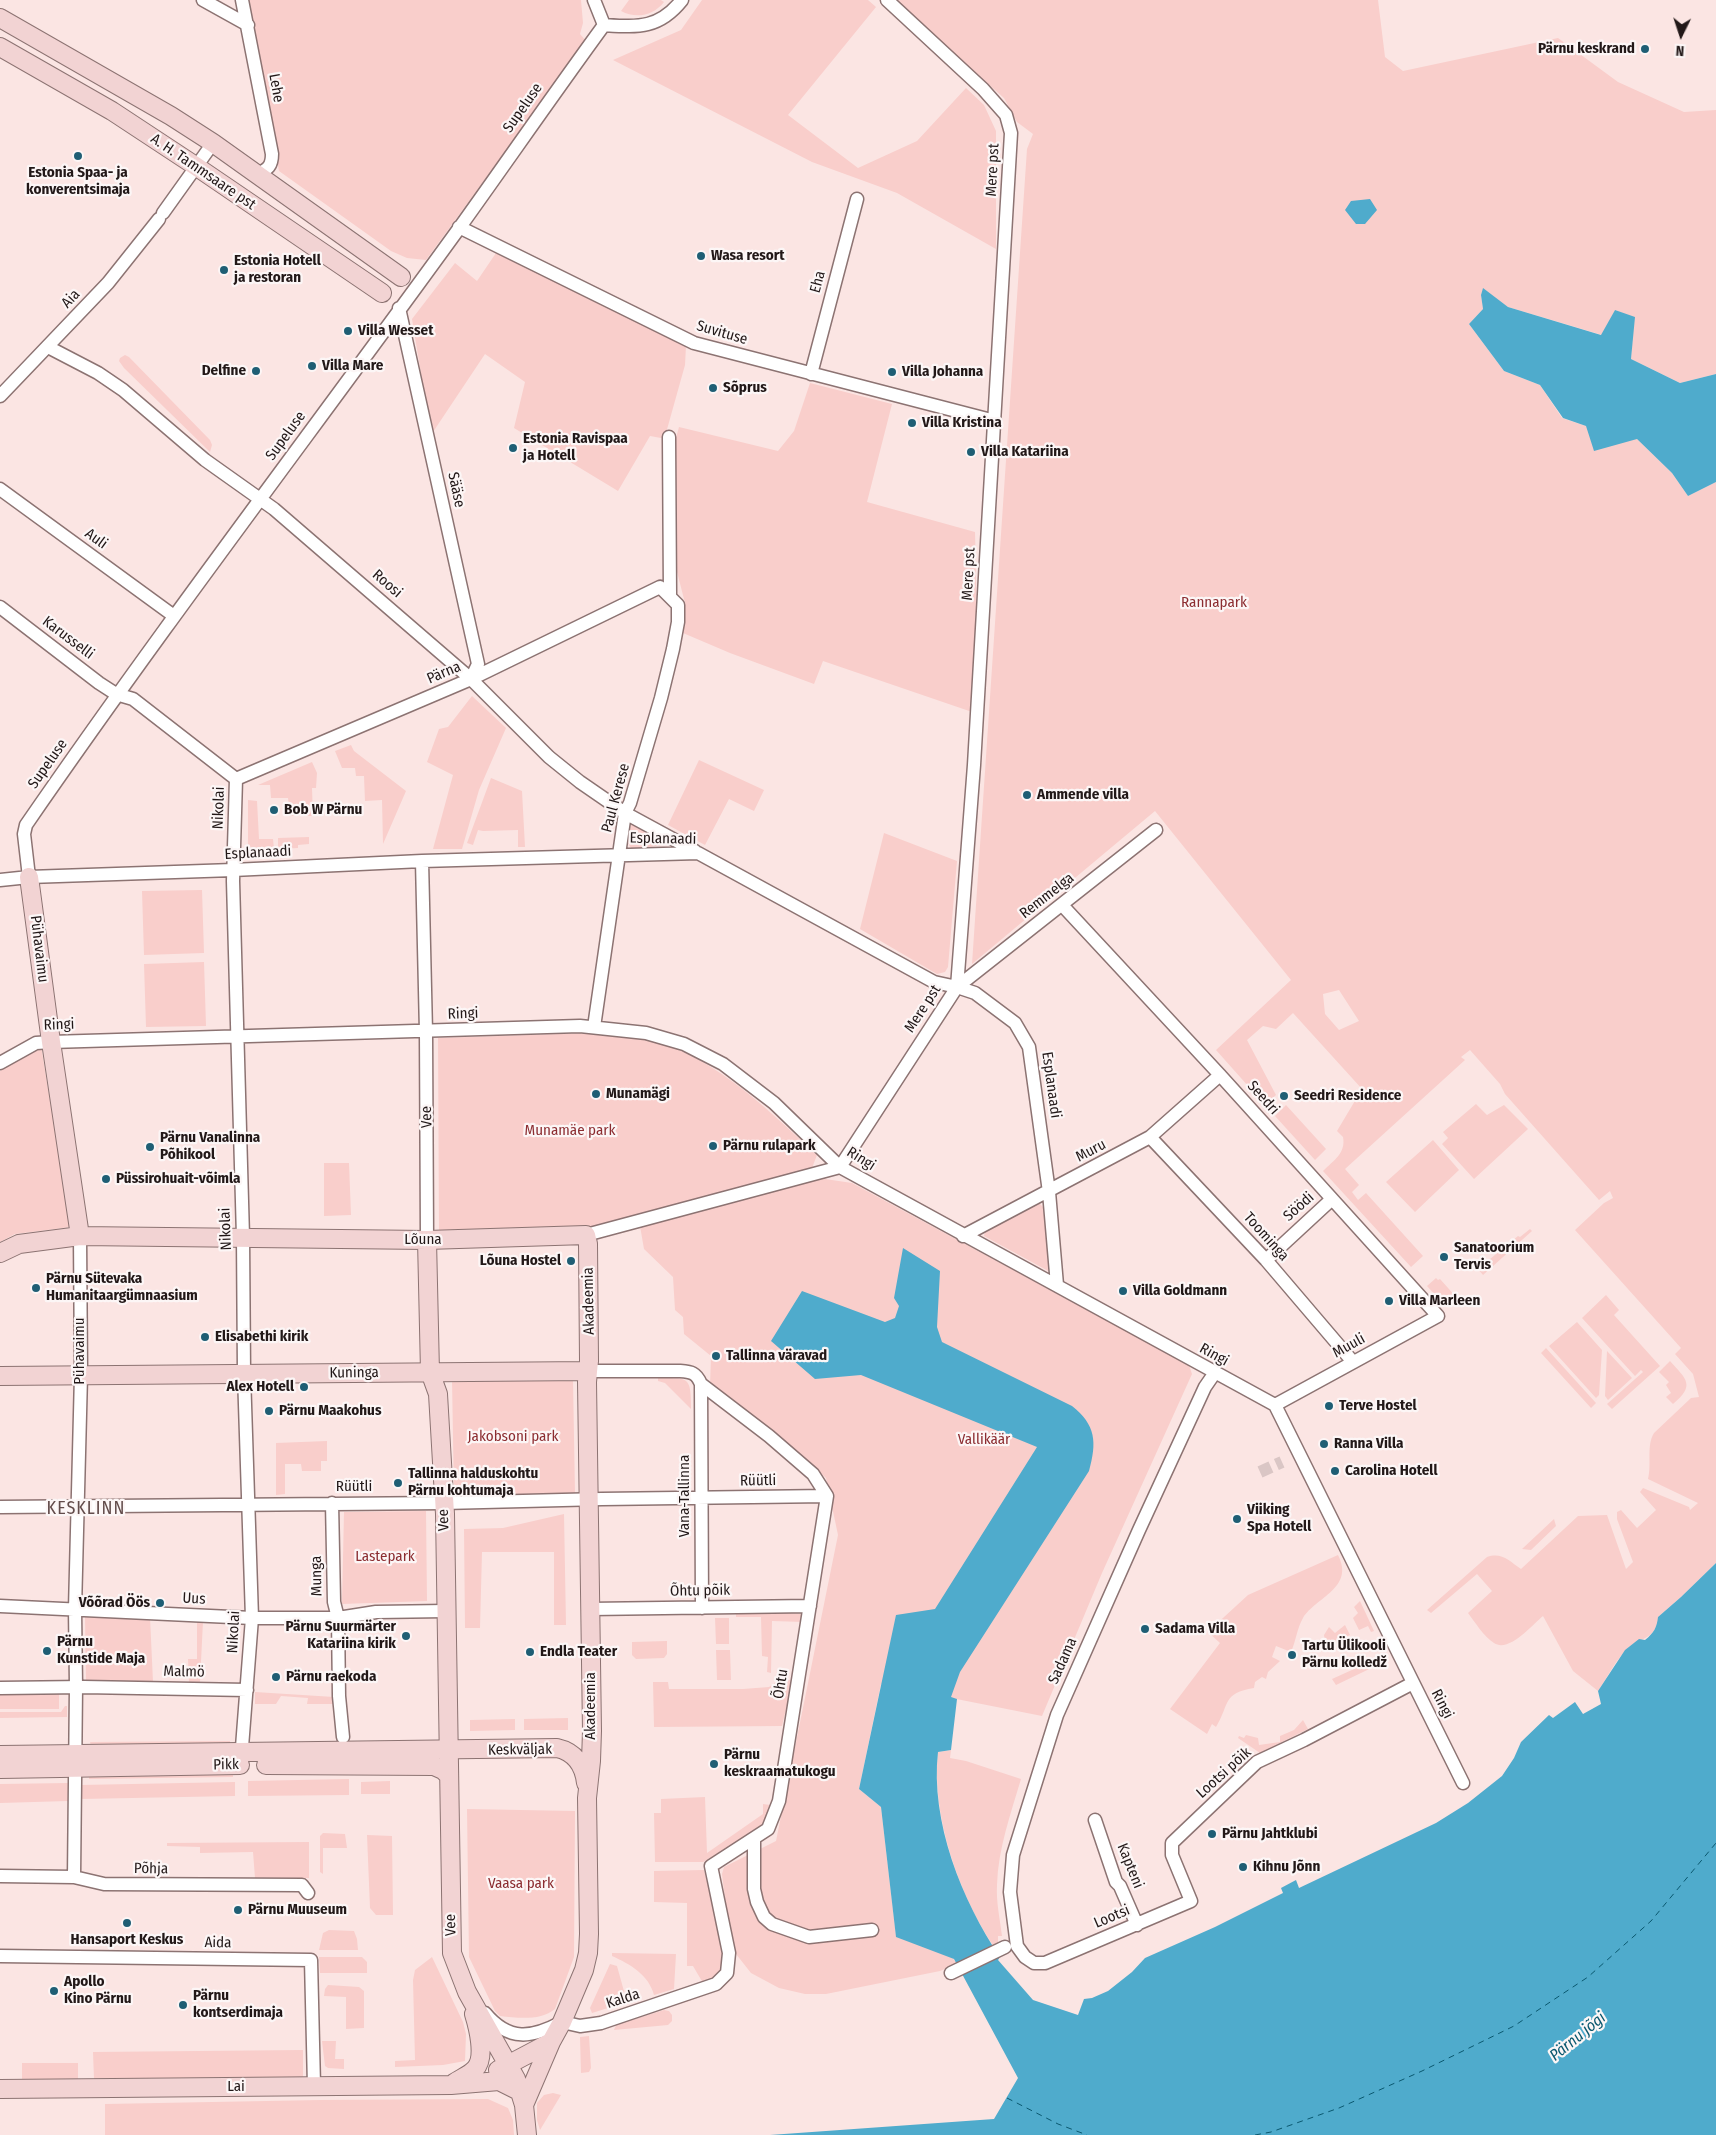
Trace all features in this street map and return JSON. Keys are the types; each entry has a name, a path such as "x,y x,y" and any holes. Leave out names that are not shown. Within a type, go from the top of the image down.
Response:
{"street":[{"path":"203,0 248,25"},
{"name":"Lehe","path":"242,0 272,154 272,162 267,170 258,174"},
{"path":"594,0 604,26 632,27 661,20 682,0"},
{"name":"Mere pst","path":"840,1167 957,987 974,765 1011,154 1011,133 1006,115 983,89 887,0"},
{"name":"A. H. Tammsaare pst","path":"0,18 213,143 408,282"},
{"name":"Supeluse","path":"29,876 24,834 26,825 116,694 399,308 408,282 459,228 545,104 604,26"},
{"name":"A. H. Tammsaare pst","path":"0,47 109,109 382,293 399,308"},
{"path":"109,109 121,88"},
{"name":"Aia","path":"1,394 108,283 161,216 213,143"},
{"name":"Eha","path":"811,374 857,199"},
{"name":"Suvituse","path":"459,228 694,343 995,421"},
{"name":"Sääse","path":"399,308 478,664 471,679"},
{"name":"Roosi","path":"48,347 98,373 123,390 205,460 274,509 471,679 567,772 625,813 698,853"},
{"path":"665,591 669,437"},
{"name":"Auli","path":"0,489 174,616"},
{"name":"Pärna","path":"236,780 471,679 665,591"},
{"name":"Paul Kerese","path":"594,1027 625,813 630,803 661,698 679,614 678,605 665,591"},
{"name":"Karusselli","path":"0,607 116,694"},
{"name":"Nikolai","path":"116,694 132,699 236,780 233,870 243,1237 244,1374 252,1618 241,1759"},
{"name":"Remmelga","path":"957,987 1156,830"},
{"name":"Esplanaadi","path":"0,880 29,876 233,870 618,854 698,853 934,982 975,993 1014,1024 1029,1047 1049,1192 1057,1285"},
{"name":"Vee","path":"422,861 430,1372 438,1394 444,1504 452,1953 467,1992 508,2064 522,2098"},
{"name":"Pühavaimu","path":"29,876 51,1042 80,1236 81,1375 76,1506 74,1878"},
{"name":"Seedri","path":"1062,905 1220,1075 1438,1316"},
{"name":"Ringi","path":"0,1063 36,1042 594,1027 646,1033 684,1044 723,1064 774,1103 840,1167 1275,1406 1463,1783"},
{"name":"Muru","path":"963,1236 1150,1137 1220,1075"},
{"name":"Toominga","path":"1150,1137 1266,1260 1353,1362"},
{"name":"Lõuna","path":"0,1253 19,1244 80,1236 427,1240 586,1235 840,1167"},
{"name":"Söödi","path":"1266,1260 1332,1199"},
{"name":"Akadeemia","path":"522,2098 562,2022 584,1970 588,1953 587,1798 592,1761 588,1500 588,1244 586,1235"},
{"name":"Muuli","path":"1275,1406 1438,1316"},
{"name":"Kuninga","path":"0,1376 588,1371 691,1372 698,1376 700,1384"},
{"name":"Sadama","path":"1044,1963 1034,1962 1025,1957 1017,1946 1010,1892 1016,1847 1057,1715 1138,1530 1205,1387 1214,1374"},
{"path":"700,1384 769,1436 813,1474 827,1496"},
{"name":"Vana-Tallinna","path":"700,1384 702,1608"},
{"name":"Rüütli","path":"0,1507 249,1504 332,1509 588,1500 827,1496"},
{"name":"Õhtu","path":"693,1993 716,1984 727,1972 729,1952 711,1866 768,1829 779,1801 827,1496"},
{"name":"Munga","path":"332,1509 334,1602 338,1618 339,1696 343,1737"},
{"name":"Uus","path":"0,1606 252,1618 338,1618 376,1612 446,1611"},
{"name":"Õhtu põik","path":"590,1609 810,1606"},
{"name":"Lootsi põik","path":"1191,1901 1172,1854 1172,1843 1257,1762 1304,1740 1413,1683"},
{"name":"Malmö","path":"0,1688 76,1687 247,1690"},
{"name":"Keskväljak","path":"449,1750 549,1748 567,1751 581,1764 587,1798"},
{"name":"Pikk","path":"0,1755 75,1761 241,1759 449,1750"},
{"name":"Pikk","path":"241,1759 434,1766 443,1770 449,1776"},
{"name":"Pikk","path":"0,1769 75,1761"},
{"name":"Kapteni","path":"1095,1820 1116,1882 1120,1886 1137,1925"},
{"path":"754,1838 754,1889 757,1902 764,1917 772,1924 809,1937 872,1930"},
{"name":"Põhja","path":"0,1876 74,1878 104,1884 305,1889"},
{"name":"Lootsi","path":"1044,1963 1191,1901"},
{"path":"951,1973 1005,1947"},
{"name":"Aida","path":"0,1956 311,1960 314,2086"},
{"path":"467,1992 494,2025 509,2033 525,2035 544,2031 562,2022"},
{"path":"451,2084 476,2068 479,2062 478,2029 467,1992"},
{"name":"Kalda","path":"562,2022 580,2026 591,2026 693,1993"},
{"name":"Lai","path":"473,2082 551,2042"},
{"name":"Lai","path":"0,2089 451,2084 499,2081 522,2098"},
{"path":"522,2098 526,2129"}],"green space":[{"path":"247,0 581,0 583,23 580,34 586,41 426,260 407,258 391,251 279,171"},
{"path":"629,0 661,0 664,2 650,13 632,15 621,11"},
{"path":"702,0 868,0 876,7 788,115 858,168 917,141 966,88 984,105 996,131 996,249 897,193 812,162 613,60 681,30"},
{"name":"Rannapark","path":"893,0 1378,0 1385,57 1403,71 1558,38 1618,82 1684,112 1716,110 1716,374 1680,383 1631,359 1634,318 1615,310 1602,335 1508,307 1483,289 1481,295 1483,309 1469,324 1504,371 1540,385 1562,418 1637,439 1672,473 1688,496 1716,482 1716,1563 1659,1616 1657,1625 1650,1635 1630,1646 1625,1651 1598,1691 1573,1671 1543,1616 1520,1637 1506,1644 1494,1643 1487,1637 1468,1613 1492,1591 1477,1574 1431,1613 1427,1610 1487,1557 1501,1556 1521,1569 1578,1516 1607,1515 1626,1569 1633,1562 1617,1519 1617,1512 1621,1510 1637,1528 1656,1510 1640,1492 1643,1488 1689,1507 1690,1510 1698,1503 1648,1479 1650,1444 1654,1433 1691,1398 1699,1397 1693,1374 1675,1354 1681,1348 1575,1230 1604,1203 1613,1198 1610,1191 1599,1200 1505,1094 1500,1084 1470,1050 1461,1057 1465,1060 1345,1169 1359,1185 1352,1192 1358,1200 1366,1193 1423,1256 1411,1267 1323,1171 1335,1160 1343,1148 1343,1137 1337,1131 1362,1089 1293,1013 1276,1029 1263,1026 1247,1040 1276,1095 1265,1105 1216,1050 1291,980 1155,811 972,964 1027,149 1033,134 1017,122 1004,98","holes":["1339,990 1359,1021 1339,1030 1325,1014 1323,994"]},
{"path":"496,253 686,346 685,365 666,433 661,438 650,436 618,491 514,428 525,382 485,354 431,435 412,319 455,263 477,281"},
{"path":"125,355 210,440 212,445 210,452 124,368 119,361"},
{"path":"810,383 892,404 867,502 975,532 978,664 975,713 823,661 814,684 730,653 683,633 685,603 675,564 674,445 679,427 778,451 794,431"},
{"path":"472,696 506,728 479,790 462,849 433,849 453,775 427,762 439,729 448,727"},
{"path":"351,745 354,751 406,791 383,844 382,800 365,801 364,776 356,776 355,768 342,768 335,751"},
{"path":"699,760 764,790 754,811 729,799 705,845 668,825"},
{"path":"312,762 317,773 316,788 312,788 313,816 290,816 288,798 271,798 270,785 258,785"},
{"path":"491,778 522,791 525,847 518,847 518,830 478,830 473,845 467,843"},
{"path":"248,800 257,801 259,839 273,839 274,849 248,850"},
{"path":"633,824 664,841 664,845 632,849 628,843 628,837 631,825"},
{"path":"884,833 957,861 948,967 945,972 937,974 860,929"},
{"path":"309,837 309,844 298,845 298,848 278,849 278,838"},
{"path":"202,890 204,953 144,955 142,891"},
{"path":"204,962 206,1026 146,1027 144,964"},
{"name":"Munamäe park","path":"589,1033 634,1035 687,1053 711,1067 755,1099 817,1155 812,1168 587,1228 439,1232 438,1038"},
{"path":"41,1046 71,1227 15,1234 0,1242 0,1071"},
{"path":"1476,1104 1487,1115 1504,1105 1528,1129 1474,1179 1442,1144 1448,1138 1443,1132"},
{"path":"1286,1105 1326,1149 1315,1160 1275,1116"},
{"path":"1433,1140 1459,1170 1415,1212 1386,1182"},
{"path":"324,1163 349,1163 351,1215 324,1216"},
{"name":"Vallikäär","path":"825,1179 852,1183 1189,1365 1192,1374 1102,1573 1042,1716 881,1684 859,1789 881,1807 896,1936 952,1957 957,1964 940,1971 826,1994 805,1994 779,1988 751,1973 736,1954 727,1915 722,1874 724,1867 776,1841 838,1535 826,1478 803,1457 710,1386 711,1356 684,1334 683,1317 675,1310 673,1277 644,1249 640,1226 807,1181"},
{"path":"1039,1203 1043,1207 1052,1273 984,1236 985,1231"},
{"path":"1530,1229 1532,1231 1483,1275 1478,1269 1518,1236 1520,1237"},
{"path":"1436,1278 1440,1279 1457,1298 1446,1307 1427,1286"},
{"path":"1606,1295 1619,1310 1614,1315 1660,1366 1612,1409 1607,1404 1643,1372 1641,1370 1635,1376 1582,1318"},
{"path":"1577,1322 1602,1350 1599,1395 1596,1398 1549,1346"},
{"path":"1546,1348 1596,1403 1591,1408 1541,1353"},
{"path":"1607,1351 1632,1378 1608,1400 1605,1396"},
{"path":"1670,1361 1686,1382 1684,1392 1673,1404 1666,1397 1671,1393 1666,1385 1669,1382 1659,1372"},
{"path":"658,1378 676,1378 686,1381 690,1390 691,1409 665,1383 658,1381"},
{"name":"Jakobsoni park","path":"452,1379 573,1380 575,1494 454,1496"},
{"path":"327,1441 327,1461 321,1461 321,1471 302,1471 301,1464 285,1464 285,1494 276,1495 276,1443"},
{"name":"Lastepark","path":"426,1511 427,1601 342,1604 344,1512"},
{"path":"564,1514 566,1625 554,1625 554,1552 482,1552 480,1628 465,1628 464,1529 503,1528"},
{"path":"1554,1519 1556,1526 1531,1550 1522,1549"},
{"path":"1338,1555 1342,1566 1342,1576 1332,1591 1303,1618 1291,1652 1276,1646 1272,1657 1280,1661 1268,1672 1266,1679 1262,1677 1255,1682 1254,1688 1244,1690 1232,1696 1216,1727 1212,1724 1207,1734 1170,1709 1220,1643 1209,1633 1211,1629 1248,1595"},
{"path":"1360,1601 1374,1631 1371,1632 1368,1626 1359,1630 1353,1618 1358,1613 1354,1607"},
{"path":"780,1612 800,1614 804,1617 804,1622 772,1621 771,1673 767,1672 768,1657 762,1656 761,1617 736,1617 736,1614"},
{"path":"85,1616 150,1617 153,1682 86,1682"},
{"path":"715,1618 729,1618 729,1644 716,1644"},
{"path":"197,1620 203,1621 200,1682 189,1682 188,1659 197,1659"},
{"path":"1345,1625 1350,1635 1337,1641 1340,1648 1332,1650 1325,1644 1324,1635 1329,1627 1335,1633"},
{"path":"667,1641 667,1654 664,1658 636,1659 632,1655 632,1642"},
{"path":"716,1650 730,1650 731,1680 717,1680"},
{"path":"1385,1655 1388,1660 1336,1685 1332,1679"},
{"path":"790,1680 792,1683 782,1726 654,1727 653,1682 668,1682 669,1689 743,1689 769,1687 777,1681"},
{"path":"0,1692 59,1693 59,1709 0,1709"},
{"path":"255,1692 334,1697 334,1704 307,1704 308,1698 281,1696 276,1704 255,1704"},
{"path":"67,1706 67,1717 0,1718 0,1712 61,1712"},
{"path":"568,1718 568,1730 524,1730 524,1719"},
{"path":"515,1719 515,1730 470,1731 470,1720"},
{"path":"1303,1720 1308,1729 1260,1753 1238,1738 1239,1736 1244,1738 1246,1735 1258,1738 1259,1745 1280,1742 1280,1736 1294,1730"},
{"path":"230,1741 230,1745 91,1746 90,1742"},
{"path":"951,1750 950,1758 966,1761 1021,1779 1000,1858 997,1891 1002,1936 998,1936 998,1945 994,1947 981,1926 959,1879 943,1828 937,1776 938,1752"},
{"path":"233,1772 233,1777 89,1779 89,1774"},
{"path":"349,1779 349,1795 248,1796 248,1781"},
{"path":"390,1781 390,1794 361,1794 361,1782"},
{"path":"235,1782 235,1796 80,1799 80,1785"},
{"path":"68,1783 68,1801 0,1803 0,1784"},
{"path":"705,1797 707,1853 763,1814 763,1804 770,1805 772,1808 769,1819 762,1827 703,1862 655,1862 654,1813 661,1813 661,1799"},
{"name":"Vaasa park","path":"467,1809 575,1811 574,1957 555,2009 549,2013 529,2018 500,2016 495,2011 469,1957"},
{"path":"323,1833 345,1834 347,1848 323,1848 323,1874 320,1872 320,1836"},
{"path":"367,1835 392,1836 393,1915 376,1915 370,1908"},
{"path":"309,1842 309,1878 255,1878 253,1852 200,1853 200,1847 167,1846 167,1843"},
{"path":"704,1870 720,1930 723,1962 719,1973 703,1983 693,1966 687,1966 687,1903 654,1902 654,1871"},
{"path":"329,1930 354,1931 358,1950 319,1950 323,1933"},
{"path":"612,1953 676,1954 674,1989 654,1995 648,1982 638,1971 612,1956"},
{"path":"319,1957 362,1957 367,1962 367,1973 320,1973"},
{"path":"432,1957 463,2022 466,2034 465,2061 443,2065 395,2067 395,2061 415,2060 413,1980 415,1970"},
{"path":"610,1964 617,1966 627,2002 592,2013 590,2008"},
{"path":"328,1985 359,1987 364,1991 364,2028 346,2029 346,1997 324,1996"},
{"path":"664,2010 669,2011 672,2015 672,2021 668,2025 614,2030 616,2025"},
{"path":"589,2036 591,2068 589,2072 581,2073 580,2037"},
{"path":"322,2041 336,2041 335,2059 344,2059 344,2069 328,2068 325,2066"},
{"path":"303,2050 303,2077 94,2079 93,2052"},
{"path":"22,2063 78,2063 78,2079 22,2079"},
{"path":"553,2093 561,2095 540,2130 537,2120 537,2103 544,2095"},
{"path":"488,2099 508,2108 513,2120 514,2135 105,2135 105,2104"}],"water":[{"path":"1370,199 1377,210 1365,224 1356,224 1345,210 1351,201"},
{"path":"1483,288 1508,307 1601,335 1615,310 1635,317 1631,359 1680,383 1716,374 1716,482 1688,496 1672,473 1637,439 1594,451 1586,426 1563,418 1540,385 1504,371 1469,324 1483,309 1481,295"},
{"name":"Pärnu jõgi","path":"903,1248 940,1271 937,1327 942,1342 1072,1406 1086,1420 1092,1435 1093,1451 1089,1471 960,1672 951,1697 957,1699 951,1750 938,1752 939,1805 944,1832 962,1886 973,1911 1000,1957 998,1960 1033,2000 1078,2015 1084,1999 1092,1998 1108,1991 1132,1972 1145,1958 1215,1927 1283,1893 1281,1888 1296,1880 1299,1888 1436,1823 1468,1803 1502,1776 1514,1758 1521,1742 1549,1715 1553,1718 1575,1702 1583,1714 1601,1704 1598,1691 1625,1650 1639,1639 1645,1640 1653,1632 1658,1617 1716,1563 1716,2135 770,2135 994,2119 1018,2078 954,1959 896,1937 881,1807 859,1789 896,1615 935,1609 1037,1447 861,1375 815,1379 771,1341 802,1291 885,1322 895,1318 899,1306 894,1298"}],"ferry route":[{"path":"1255,2135 1271,2132 1339,2108 1422,2071 1514,2026 1588,1977 1651,1921 1716,1843"},
{"path":"1007,2098 1058,2124 1087,2135"}],"tunnel":[{"path":"1260,1472 1282,1462"}],"place":[{"name":"Pärnu keskrand","path":"1645,49"},
{"name":"Estonia Spaa- ja konverentsimaja","path":"78,156"},
{"name":"Wasa resort","path":"701,256"},
{"name":"Estonia Hotell ja restoran","path":"224,270"},
{"name":"Villa Wesset","path":"348,331"},
{"name":"Villa Mare","path":"312,366"},
{"name":"Delfine","path":"256,371"},
{"name":"Villa Johanna","path":"892,372"},
{"name":"Sõprus","path":"713,388"},
{"name":"Villa Kristina","path":"912,423"},
{"name":"Estonia Ravispaa ja Hotell","path":"513,448"},
{"name":"Villa Katariina","path":"971,452"},
{"name":"Ammende villa","path":"1027,795"},
{"name":"Bob W Pärnu","path":"274,810"},
{"name":"Munamägi","path":"596,1094"},
{"name":"Seedri Residence","path":"1284,1096"},
{"name":"Pärnu rulapark","path":"713,1146"},
{"name":"Pärnu Vanalinna Põhikool","path":"150,1147"},
{"name":"Püssirohuait-võimla","path":"106,1179"},
{"name":"Sanatoorium Tervis","path":"1444,1257"},
{"name":"Lõuna Hostel","path":"571,1261"},
{"name":"Pärnu Sütevaka Humanitaargümnaasium","path":"36,1288"},
{"name":"Villa Goldmann","path":"1123,1291"},
{"name":"Villa Marleen","path":"1389,1301"},
{"name":"Elisabethi kirik","path":"205,1337"},
{"name":"Tallinna väravad","path":"716,1356"},
{"name":"Alex Hotell","path":"304,1387"},
{"name":"Terve Hostel","path":"1329,1406"},
{"name":"Pärnu Maakohus","path":"269,1411"},
{"name":"Ranna Villa","path":"1324,1444"},
{"name":"Carolina Hotell","path":"1335,1471"},
{"name":"Tallinna halduskohtu Pärnu kohtumaja","path":"398,1483"},
{"name":"Viiking Spa Hotell","path":"1237,1519"},
{"name":"Võõrad Öös","path":"160,1603"},
{"name":"Sadama Villa","path":"1145,1629"},
{"name":"Pärnu Suurmärter Katariina kirik","path":"406,1636"},
{"name":"Pärnu Kunstide Maja","path":"47,1651"},
{"name":"Endla Teater","path":"530,1652"},
{"name":"Tartu Ülikooli Pärnu kolledž","path":"1292,1655"},
{"name":"Pärnu raekoda","path":"276,1677"},
{"name":"Pärnu keskraamatukogu","path":"714,1764"},
{"name":"Pärnu Jahtklubi","path":"1212,1834"},
{"name":"Kihnu Jõnn","path":"1243,1867"},
{"name":"Pärnu Muuseum","path":"238,1910"},
{"name":"Hansaport Keskus","path":"127,1923"},
{"name":"Apollo Kino Pärnu","path":"54,1991"},
{"name":"Pärnu kontserdimaja","path":"183,2005"}],"district":[{"name":"KESKLINN","path":"86,1509"}]}
